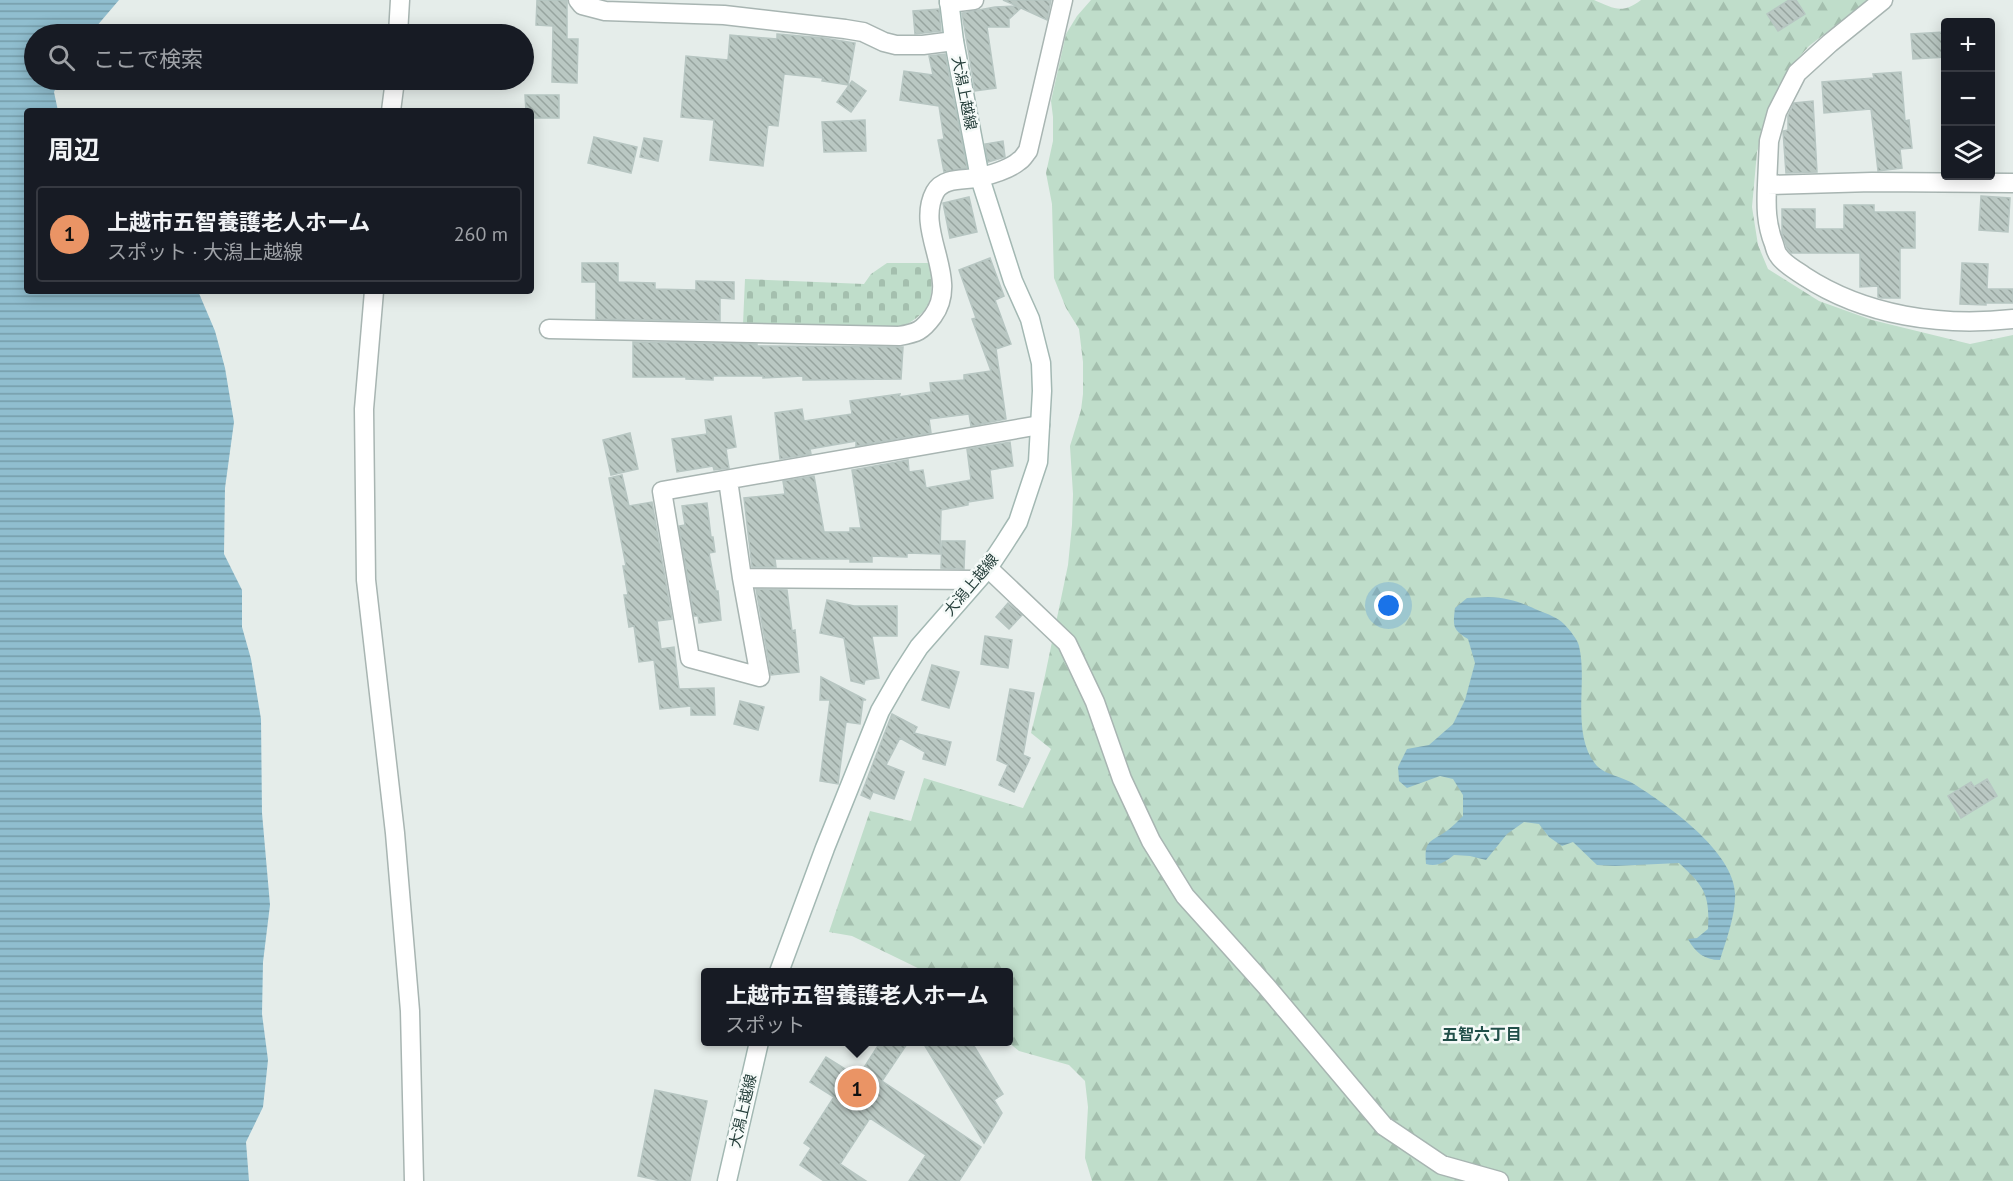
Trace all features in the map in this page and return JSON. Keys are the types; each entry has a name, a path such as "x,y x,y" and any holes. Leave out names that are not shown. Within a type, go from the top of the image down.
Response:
{"street":[{"path":"399,24 400,0"},
{"path":"578,0 582,5 605,11 724,15 845,29 863,32 896,45 954,41"},
{"path":"949,2 974,0"},
{"path":"549,329 899,336 916,333 927,324 937,310 942,294 943,279 931,221 931,206 936,191 944,182 980,178 1020,161 1028,151 1063,0"},
{"path":"1883,0 1797,73 1777,112 1769,141 1766,212 1770,233 1779,256 1820,286 1876,308 1912,317 1948,322 2013,319"},
{"name":"大潟上越線","path":"781,968 880,711 919,647 982,574 1018,522 1038,462 1042,391 1041,363 1030,319 1013,281 980,178 954,41 949,2"},
{"path":"391,108 393,90"},
{"path":"1767,185 1872,182 2013,183"},
{"path":"374,294 364,409 366,580 395,833 410,1011 414,1181"},
{"path":"728,480 742,578 760,677 690,658 662,491 1040,425"},
{"path":"742,578 982,574 1067,643 1095,702 1122,779 1151,841 1185,896 1384,1126 1442,1165 1499,1181"},
{"name":"大潟上越線","path":"727,1181 758,1046"}],"green space":[{"path":"1091,0 1594,0 1623,9 1641,0 1868,0 1809,46 1794,63 1770,113 1757,152 1752,207 1758,245 1768,269 1819,301 1872,320 1970,344 2013,335 2013,1181 1092,1181 1085,1158 1088,1107 1085,1081 1069,1065 1019,1051 1013,1046 1013,968 918,968 852,936 829,932 870,811 911,821 924,778 1023,808 1051,749 1031,733 1068,565 1073,494 1070,446 1081,410 1083,362 1079,329 1066,308 1054,278 1052,204 1046,173 1053,141 1051,101 1066,34 1077,16"},
{"path":"887,263 930,263 932,286 929,302 919,316 900,328 743,324 745,279 864,284 871,274"}],"water":[{"path":"0,0 119,0 99,24 24,24 24,90 55,90 57,108 24,108 24,294 199,294 215,331 225,368 234,422 225,488 224,554 242,590 242,627 251,659 261,719 262,813 270,905 263,962 262,1014 268,1060 263,1107 246,1142 249,1181 0,1181"},
{"path":"1488,597 1521,603 1553,616 1566,626 1579,646 1584,739 1597,766 1605,772 1634,784 1664,804 1698,832 1714,848 1726,865 1733,882 1735,899 1720,960 1709,959 1701,954 1688,939 1697,938 1708,929 1708,907 1700,885 1679,863 1597,865 1573,842 1562,846 1549,837 1539,824 1524,822 1507,834 1486,860 1454,855 1441,863 1426,864 1426,850 1429,842 1448,830 1463,816 1463,795 1453,779 1440,776 1407,788 1399,781 1398,767 1407,749 1429,745 1453,724 1465,700 1475,663 1468,639 1456,630 1455,608 1467,598"}],"building":[{"path":"537,0 567,0 567,39 578,39 577,83 552,82 553,26 536,25"},
{"path":"1003,0 1051,0 1047,20 1021,8 1009,19 1009,27 987,27 996,88 975,91 962,13 1017,6"},
{"path":"1789,0 1796,0 1805,14 1778,31 1767,14"},
{"path":"939,9 941,31 915,34 913,11"},
{"path":"1941,32 1941,57 1913,59 1911,34"},
{"path":"777,34 855,43 848,85 822,81 823,78 784,74 778,126 768,125 763,166 710,160 714,120 681,117 686,56 728,60 730,35 777,39"},
{"path":"945,54 967,168 944,172 938,140 944,139 939,106 900,100 904,71 933,75 929,56"},
{"path":"1901,72 1905,121 1909,120 1912,148 1900,149 1902,168 1878,171 1871,109 1824,113 1822,82 1874,78 1873,74"},
{"path":"852,81 866,91 851,112 837,102"},
{"path":"525,95 559,95 559,118 534,118 534,108 526,108"},
{"path":"1813,101 1817,172 1786,173 1783,131 1788,130 1788,116 1794,103"},
{"path":"865,120 866,151 824,152 822,122"},
{"path":"594,137 637,147 631,173 588,163"},
{"path":"644,138 662,141 658,161 640,157"},
{"path":"1003,141 1005,157 988,162 985,144"},
{"path":"1981,196 2010,198 2008,232 1979,230"},
{"path":"969,197 977,232 950,238 943,203"},
{"path":"1844,205 1874,205 1874,212 1915,212 1915,248 1900,248 1900,298 1878,297 1878,286 1860,287 1860,253 1791,253 1787,248 1782,233 1782,209 1815,209 1815,229 1844,229"},
{"path":"990,258 1004,296 995,300 1011,344 996,349 1006,419 971,426 969,414 929,419 931,433 856,446 856,441 810,449 811,454 780,459 775,413 802,409 804,421 852,414 850,401 931,392 930,383 964,380 964,375 991,371 972,319 976,318 959,270"},
{"path":"582,263 618,263 618,282 655,283 655,289 696,290 696,281 734,282 734,299 720,298 720,321 596,319 596,282 582,282"},
{"path":"1962,263 1988,264 1987,289 2013,289 2013,303 1960,304"},
{"path":"633,342 903,347 901,379 803,380 803,376 763,378 763,376 713,376 713,380 686,379 686,377 633,377"},
{"path":"731,416 736,447 726,449 729,468 714,470 713,466 677,472 672,439 707,434 705,420"},
{"path":"630,433 638,469 611,475 603,440"},
{"path":"1010,442 1013,466 990,470 993,498 941,510 940,554 907,553 907,557 872,556 872,562 850,562 850,559 775,559 776,567 752,567 744,498 785,494 783,481 814,476 824,532 850,532 850,528 861,528 852,470 908,460 909,472 923,470 926,488 971,480 967,449"},
{"path":"622,475 629,506 652,502 672,619 657,621 661,649 674,647 679,689 714,688 715,715 691,715 691,706 660,709 654,660 639,662 634,626 629,627 624,595 628,595 623,566 626,566 609,478"},
{"path":"707,503 715,552 709,553 716,591 718,591 721,620 699,623 698,616 694,616 679,526 685,525 682,506"},
{"path":"942,541 965,541 964,569 941,568"},
{"path":"756,589 787,590 792,631 795,630 799,672 771,675"},
{"path":"827,600 854,606 897,606 897,636 872,636 879,678 865,680 864,684 851,681 844,638 820,633"},
{"path":"1008,603 1022,615 1009,629 996,617"},
{"path":"985,636 1012,640 1008,668 981,664"},
{"path":"932,665 959,672 949,708 922,700"},
{"path":"821,677 866,700 863,700 860,724 846,722 838,784 820,781 830,700 820,700"},
{"path":"1010,689 1034,693 1023,755 1030,758 1014,792 999,785 1008,765 997,760"},
{"path":"740,701 764,707 758,730 734,724"},
{"path":"892,714 917,727 914,733 951,742 945,765 923,759 925,752 900,738 886,765 904,772 894,799 873,792 870,799 861,795"},
{"path":"1987,779 1997,796 1961,818 1948,796 1971,782 1974,787"},
{"path":"878,1046 906,1046 882,1081 981,1147 959,1181 909,1181 926,1155 870,1118 840,1164 866,1181 824,1181 800,1165 811,1148 804,1143 834,1097 810,1082 826,1057 858,1077"},
{"path":"925,1046 974,1046 1003,1094 994,1100 1002,1113 984,1143"},
{"path":"655,1090 707,1101 690,1181 661,1181 638,1176"}],"place":[{"name":"上越市五智養護老人ホーム","path":"857,1088"}],"district":[{"name":"五智六丁目","path":"1482,1034"}]}
